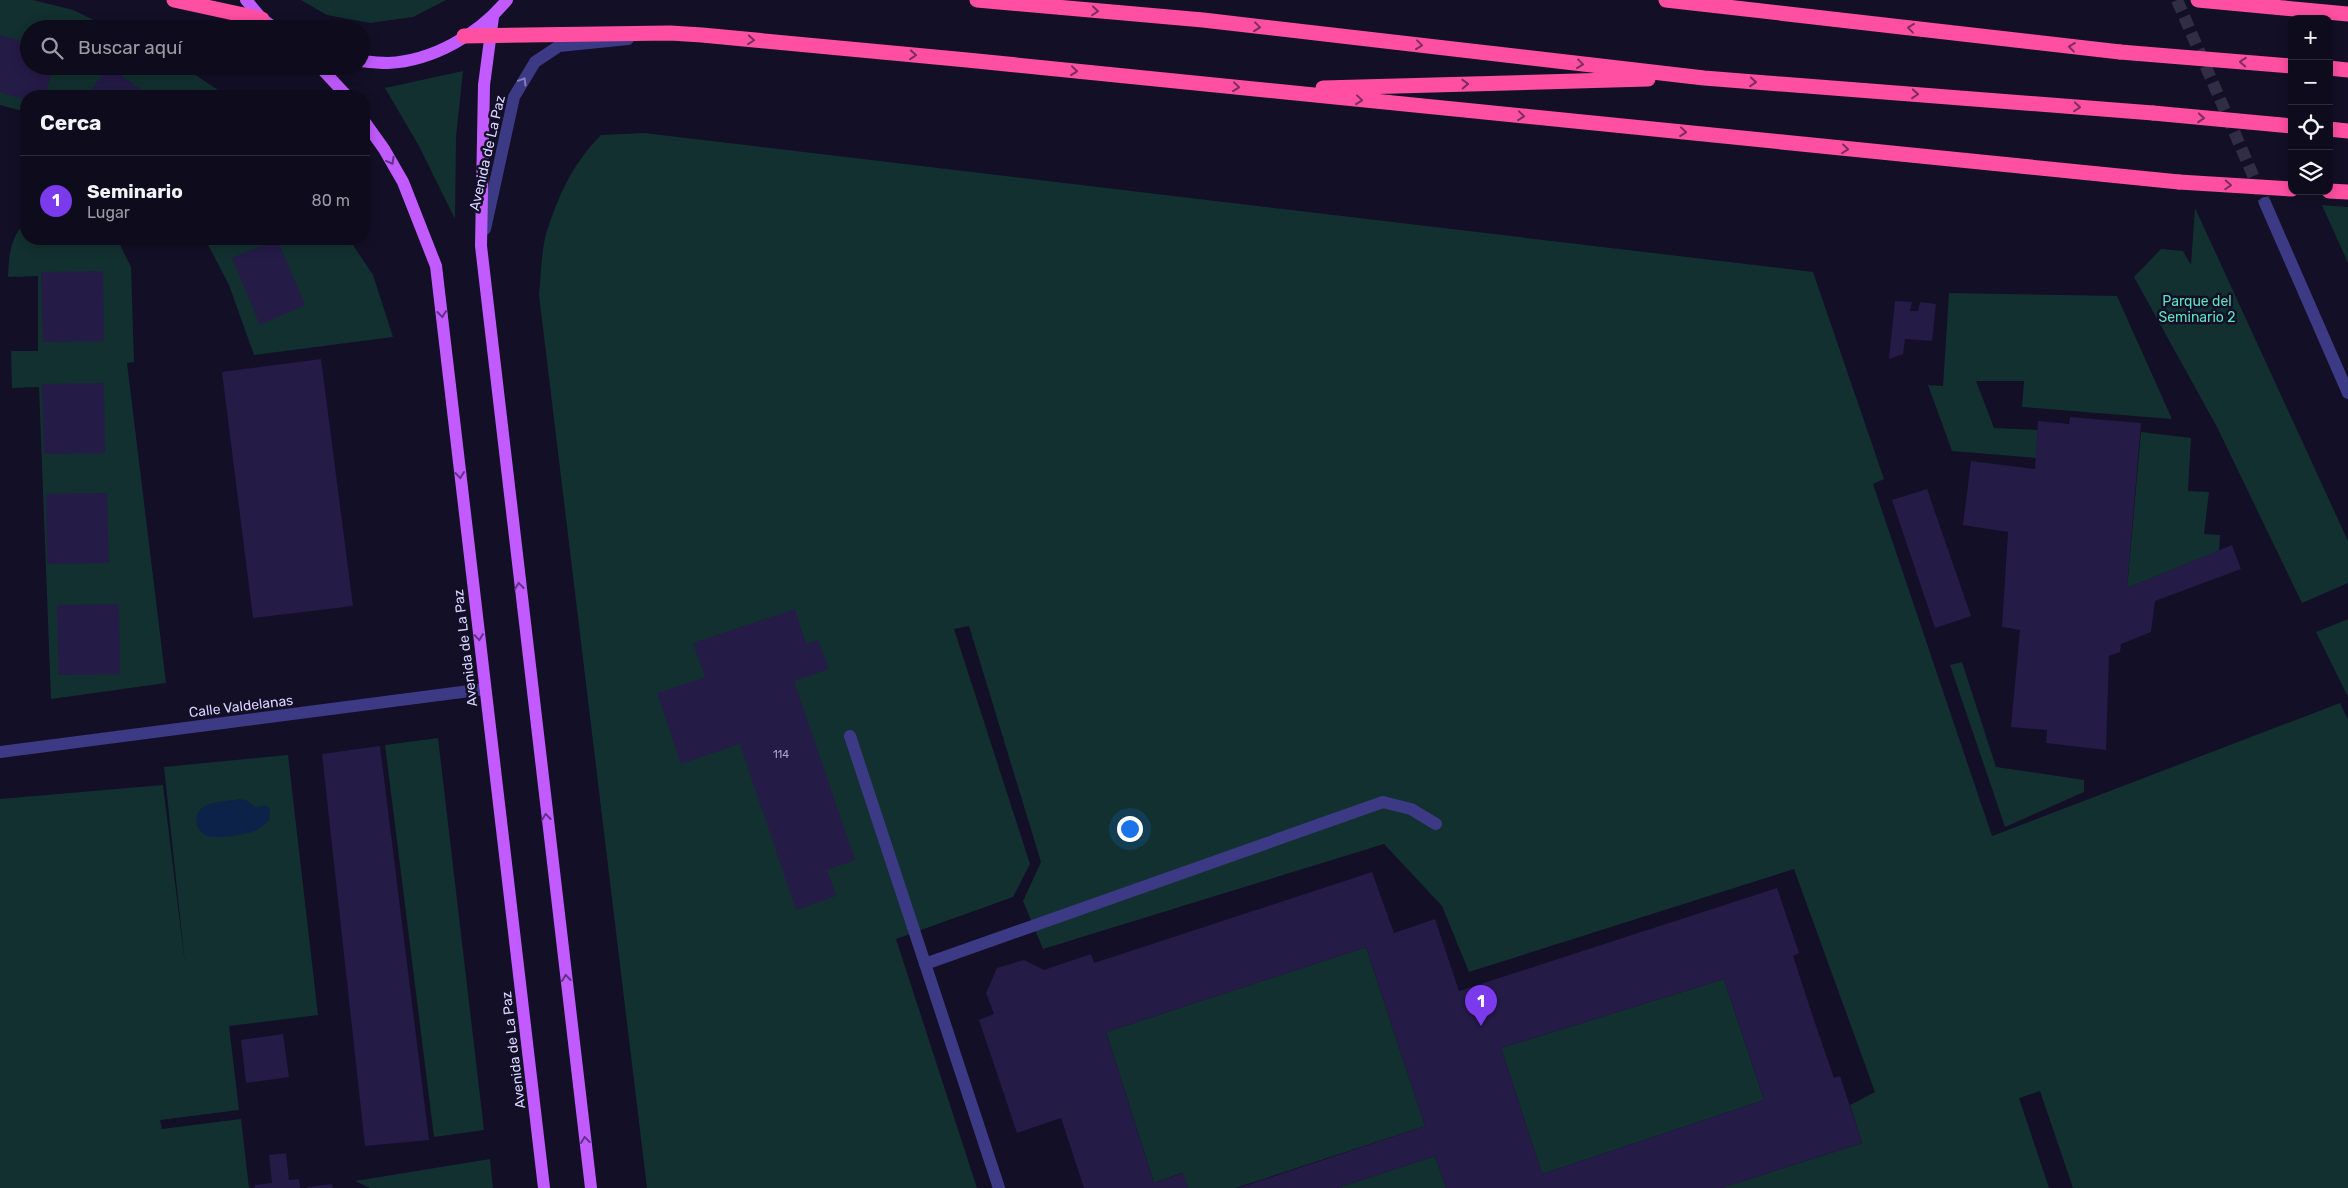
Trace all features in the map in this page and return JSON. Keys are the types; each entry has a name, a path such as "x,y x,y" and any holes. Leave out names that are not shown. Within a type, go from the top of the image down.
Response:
{"highway":[{"path":"174,0 262,19"},
{"path":"977,0 1204,20 1704,78 2153,113 2288,126"},
{"path":"1666,0 2120,52 2288,66"},
{"path":"2198,0 2348,14"},
{"path":"464,36 670,33 948,58 2179,182 2288,189"},
{"path":"2333,68 2348,70"},
{"path":"1259,90 1704,78"},
{"path":"2333,129 2348,131"},
{"path":"2333,191 2348,192"}],"main road":[{"path":"246,0 262,19"},
{"path":"370,62 389,63 434,54 493,17 507,0"},
{"name":"Avenida de La Paz","path":"493,17 484,85 481,246 591,1188"},
{"path":"327,75 341,90"},
{"name":"Avenida de La Paz","path":"370,129 384,149 402,182 436,266 544,1188"}],"street":[{"name":"Avenida de La Paz","path":"481,246 514,96 535,62 559,46 670,33"},
{"path":"2265,203 2348,393"},
{"name":"Calle Valdelanas","path":"0,752 485,689"},
{"path":"850,736 999,1188"},
{"path":"925,964 1383,802 1411,809 1436,824"}],"green space":[{"path":"0,0 33,0 73,10 94,20 20,20 20,75 196,75 218,90 20,90 20,110 0,105"},
{"path":"301,0 446,0 413,17 370,23 370,20 354,20 327,15"},
{"path":"463,71 456,137 455,219 419,146 385,88"},
{"path":"644,133 1813,272 1884,479 1873,484 1992,836 2340,703 2348,720 2348,1188 2073,1188 2040,1091 2019,1098 2049,1188 1721,1188 1862,1143 1850,1105 1875,1092 1794,869 1469,972 1442,906 1384,844 1043,949 1023,901 1041,862 969,626 954,629 1030,864 1013,897 896,939 977,1188 647,1188 539,295 544,241 561,193 574,169 601,135"},
{"path":"2322,205 2348,207 2348,263"},
{"name":"Parque del Seminario 2","path":"2195,208 2348,541 2348,583 2302,603 2217,427 2134,277 2161,249 2183,251 2191,265"},
{"path":"20,230 20,245 120,245 131,267 134,362 127,363 166,683 51,699 39,387 12,388 11,351 38,351 38,276 8,277 11,247"},
{"path":"208,245 353,245 373,275 393,337 254,355 229,285"},
{"path":"1949,293 2117,296 2172,419 2022,407 2024,381 1976,381 1994,428 2038,430 2036,458 1952,451 1928,385 1943,386"},
{"path":"2141,432 2191,438 2188,491 2209,492 2204,534 2220,535 2219,551 2127,588"},
{"path":"2348,619 2348,697 2316,632"},
{"path":"1962,662 1996,767 2084,780 2084,792 2005,827 1950,665"},
{"path":"438,738 484,1130 434,1137 385,745"},
{"path":"288,755 318,1015 229,1026 239,1110 160,1120 162,1129 241,1119 249,1188 0,1188 0,799 163,785 185,964 164,767"},
{"path":"1366,947 1425,1126 1236,1188 1188,1188 1182,1173 1154,1183 1106,1032"},
{"path":"1724,979 1764,1100 1542,1174 1501,1048"},
{"path":"1435,1156 1446,1188 1337,1188"},
{"path":"490,1159 493,1188 370,1188 355,1181"}],"water":[{"path":"239,799 246,800 255,807 267,807 270,810 269,820 256,830 238,835 212,837 203,834 196,822 201,809 213,803"}],"building":[{"path":"0,35 20,41 20,75 51,75 47,90 20,90 20,98 0,92"},
{"path":"102,75 121,75 142,90 91,90"},
{"path":"263,245 280,245 305,305 260,325 232,258"},
{"path":"103,271 104,341 43,342 41,272"},
{"path":"1895,301 1912,302 1910,311 1918,311 1920,302 1936,304 1932,341 1905,339 1903,354 1889,359"},
{"path":"321,359 353,606 253,618 222,372"},
{"path":"104,383 105,453 44,454 42,384"},
{"path":"2070,417 2141,423 2127,588 2232,545 2241,569 2155,601 2151,632 2121,644 2120,652 2109,656 2106,750 2046,743 2047,730 2011,727 2020,630 2002,627 2008,532 1963,525 1971,461 2035,469 2038,421 2069,424"},
{"path":"1927,489 1971,616 1935,628 1892,500"},
{"path":"107,493 109,563 47,564 46,494"},
{"path":"119,604 120,674 59,675 57,605"},
{"path":"795,609 806,644 818,640 829,669 794,681 855,860 827,870 836,896 796,910 740,744 681,764 657,693 705,677 693,643"},
{"path":"380,746 429,1140 365,1146 322,754"},
{"path":"1372,872 1394,933 1435,919 1459,991 1777,888 1799,953 1793,956 1814,1020 1834,1078 1840,1076 1862,1143 1721,1188 1446,1188 1435,1156 1337,1188 1238,1188 1425,1126 1366,947 1106,1032 1154,1183 1183,1173 1188,1188 1084,1188 1061,1118 1017,1133 979,1020 994,1014 986,993 997,968 1024,960 1044,970 1091,954 1094,963","holes":["1724,979 1764,1100 1542,1174 1501,1048"]},
{"path":"283,1034 289,1077 246,1083 241,1040"},
{"path":"286,1153 289,1180 299,1179 300,1188 255,1188 255,1185 272,1183 269,1155"},
{"path":"332,1184 333,1188 307,1188 307,1187"}],"tunnel":[{"path":"2177,0 2265,203"}],"place":[{"name":"Seminario","path":"1481,1026"}]}
